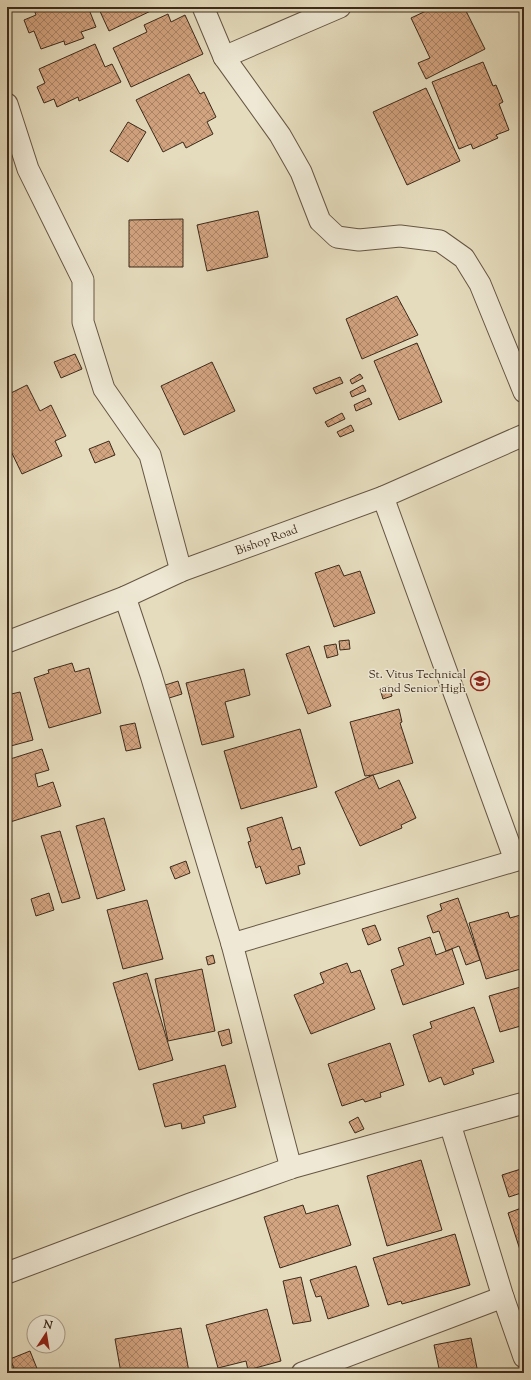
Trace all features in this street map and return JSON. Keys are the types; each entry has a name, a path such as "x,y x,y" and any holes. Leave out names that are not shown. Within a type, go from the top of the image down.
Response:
{"street":[{"path":"203,7 224,57 280,135 301,172 320,221 337,237 359,240 400,236 440,241 464,258 480,284 524,392"},
{"path":"224,57 340,7"},
{"path":"7,104 28,169 83,280 83,322 104,389 150,454 181,571"},
{"name":"Bishop Road","path":"7,642 125,597 181,571 383,497 524,435"},
{"path":"232,944 519,859 383,497"},
{"path":"125,597 153,683 232,944 291,1168"},
{"path":"7,1273 190,1204 291,1168 524,1103"},
{"path":"450,1124 503,1297 524,1357"},
{"path":"302,1373 503,1297"}],"building":[{"path":"33,7 88,7 96,27 81,32 84,38 65,45 64,41 41,49 34,31 29,33 24,20 36,15"},
{"path":"98,7 159,7 109,31"},
{"path":"424,7 464,7 485,49 426,79 418,63 430,58 411,18 426,11"},
{"path":"168,14 171,22 185,15 203,54 131,87 113,48 147,32 144,25"},
{"path":"95,44 105,67 112,64 121,82 79,101 78,97 57,107 54,99 44,103 37,87 45,83 39,69"},
{"path":"483,62 493,86 496,85 503,102 499,104 509,130 496,135 498,138 473,149 471,144 459,149 432,82"},
{"path":"189,74 200,94 204,92 216,117 207,122 213,134 186,148 183,142 163,152 136,100"},
{"path":"426,88 460,161 407,185 373,112"},
{"path":"128,122 146,132 128,162 110,151"},
{"path":"258,211 268,257 207,271 197,225"},
{"path":"183,219 183,267 129,267 129,220"},
{"path":"397,296 418,335 362,359 346,319"},
{"path":"417,343 442,402 399,420 374,361"},
{"path":"75,354 82,369 61,378 54,362"},
{"path":"212,362 235,411 184,435 161,386"},
{"path":"360,374 363,378 352,384 350,380"},
{"path":"340,377 343,383 316,394 313,388"},
{"path":"27,385 40,411 51,405 66,436 55,441 62,456 22,474 7,443 7,395"},
{"path":"363,385 366,391 352,397 350,392"},
{"path":"369,398 372,404 356,411 354,405"},
{"path":"342,413 345,419 328,427 325,422"},
{"path":"351,425 354,431 340,437 337,432"},
{"path":"109,441 115,455 95,463 89,449"},
{"path":"339,565 344,576 360,571 375,613 334,627 315,573"},
{"path":"349,640 350,649 340,650 339,641"},
{"path":"336,644 338,655 327,658 324,646"},
{"path":"309,646 331,706 308,714 286,654"},
{"path":"72,663 75,672 89,668 101,713 49,728 34,678 49,673 48,670"},
{"path":"244,669 250,695 225,702 234,737 202,745 186,683"},
{"path":"178,681 182,694 166,699 162,686"},
{"path":"389,686 392,696 383,699 380,689"},
{"path":"20,692 33,740 7,747 7,695"},
{"path":"399,709 402,722 400,723 413,763 365,776 350,722"},
{"path":"135,723 141,748 126,751 120,726"},
{"path":"300,729 317,787 241,809 224,751"},
{"path":"42,749 49,770 35,774 38,787 53,782 61,806 7,823 7,760"},
{"path":"373,775 379,789 399,780 416,818 401,825 402,828 360,846 335,792"},
{"path":"282,817 292,850 300,847 305,864 298,866 300,874 266,884 260,866 256,868 248,842 251,841 247,828"},
{"path":"104,818 125,890 97,899 76,826"},
{"path":"60,831 80,898 62,903 41,836"},
{"path":"186,861 190,873 175,879 170,867"},
{"path":"49,893 54,910 36,916 31,899"},
{"path":"458,898 480,960 466,965 459,946 446,951 439,931 433,933 427,916 442,910 440,904"},
{"path":"147,900 163,959 123,969 107,910"},
{"path":"508,912 510,918 524,914 524,968 486,979 469,923"},
{"path":"375,925 381,940 368,945 362,929"},
{"path":"430,937 436,955 452,949 464,984 403,1005 391,970 404,965 398,948"},
{"path":"213,955 215,963 208,965 206,957"},
{"path":"347,963 351,973 360,970 375,1009 311,1034 294,995 324,983 320,973"},
{"path":"202,969 215,1031 168,1041 155,979"},
{"path":"147,973 173,1060 139,1070 113,983"},
{"path":"524,986 524,1025 500,1032 489,996"},
{"path":"474,1007 494,1062 472,1069 474,1074 444,1085 441,1077 429,1082 413,1035 432,1028 430,1022"},
{"path":"229,1029 232,1043 222,1046 218,1032"},
{"path":"390,1043 404,1085 380,1093 381,1097 365,1102 363,1099 342,1106 328,1064"},
{"path":"225,1065 236,1107 203,1116 205,1123 182,1129 181,1123 165,1127 153,1084"},
{"path":"358,1117 364,1129 355,1133 349,1122"},
{"path":"421,1160 442,1230 387,1246 367,1176"},
{"path":"524,1168 524,1192 509,1197 502,1175"},
{"path":"303,1205 306,1214 338,1205 351,1245 280,1268 264,1217"},
{"path":"524,1207 524,1262 508,1213"},
{"path":"455,1234 470,1285 402,1304 401,1301 388,1305 373,1258"},
{"path":"356,1266 369,1306 328,1319 321,1296 316,1297 310,1280"},
{"path":"301,1277 311,1321 293,1324 283,1281"},
{"path":"267,1309 281,1361 248,1370 246,1361 218,1368 206,1325"},
{"path":"181,1328 189,1372 121,1373 115,1339"},
{"path":"471,1338 478,1373 440,1373 434,1345"},
{"path":"26,1353 26,1354 31,1354 38,1371 33,1373 16,1373 10,1359"}],"place":[{"name":"St. Vitus Technical and Senior High","path":"480,681"}]}
